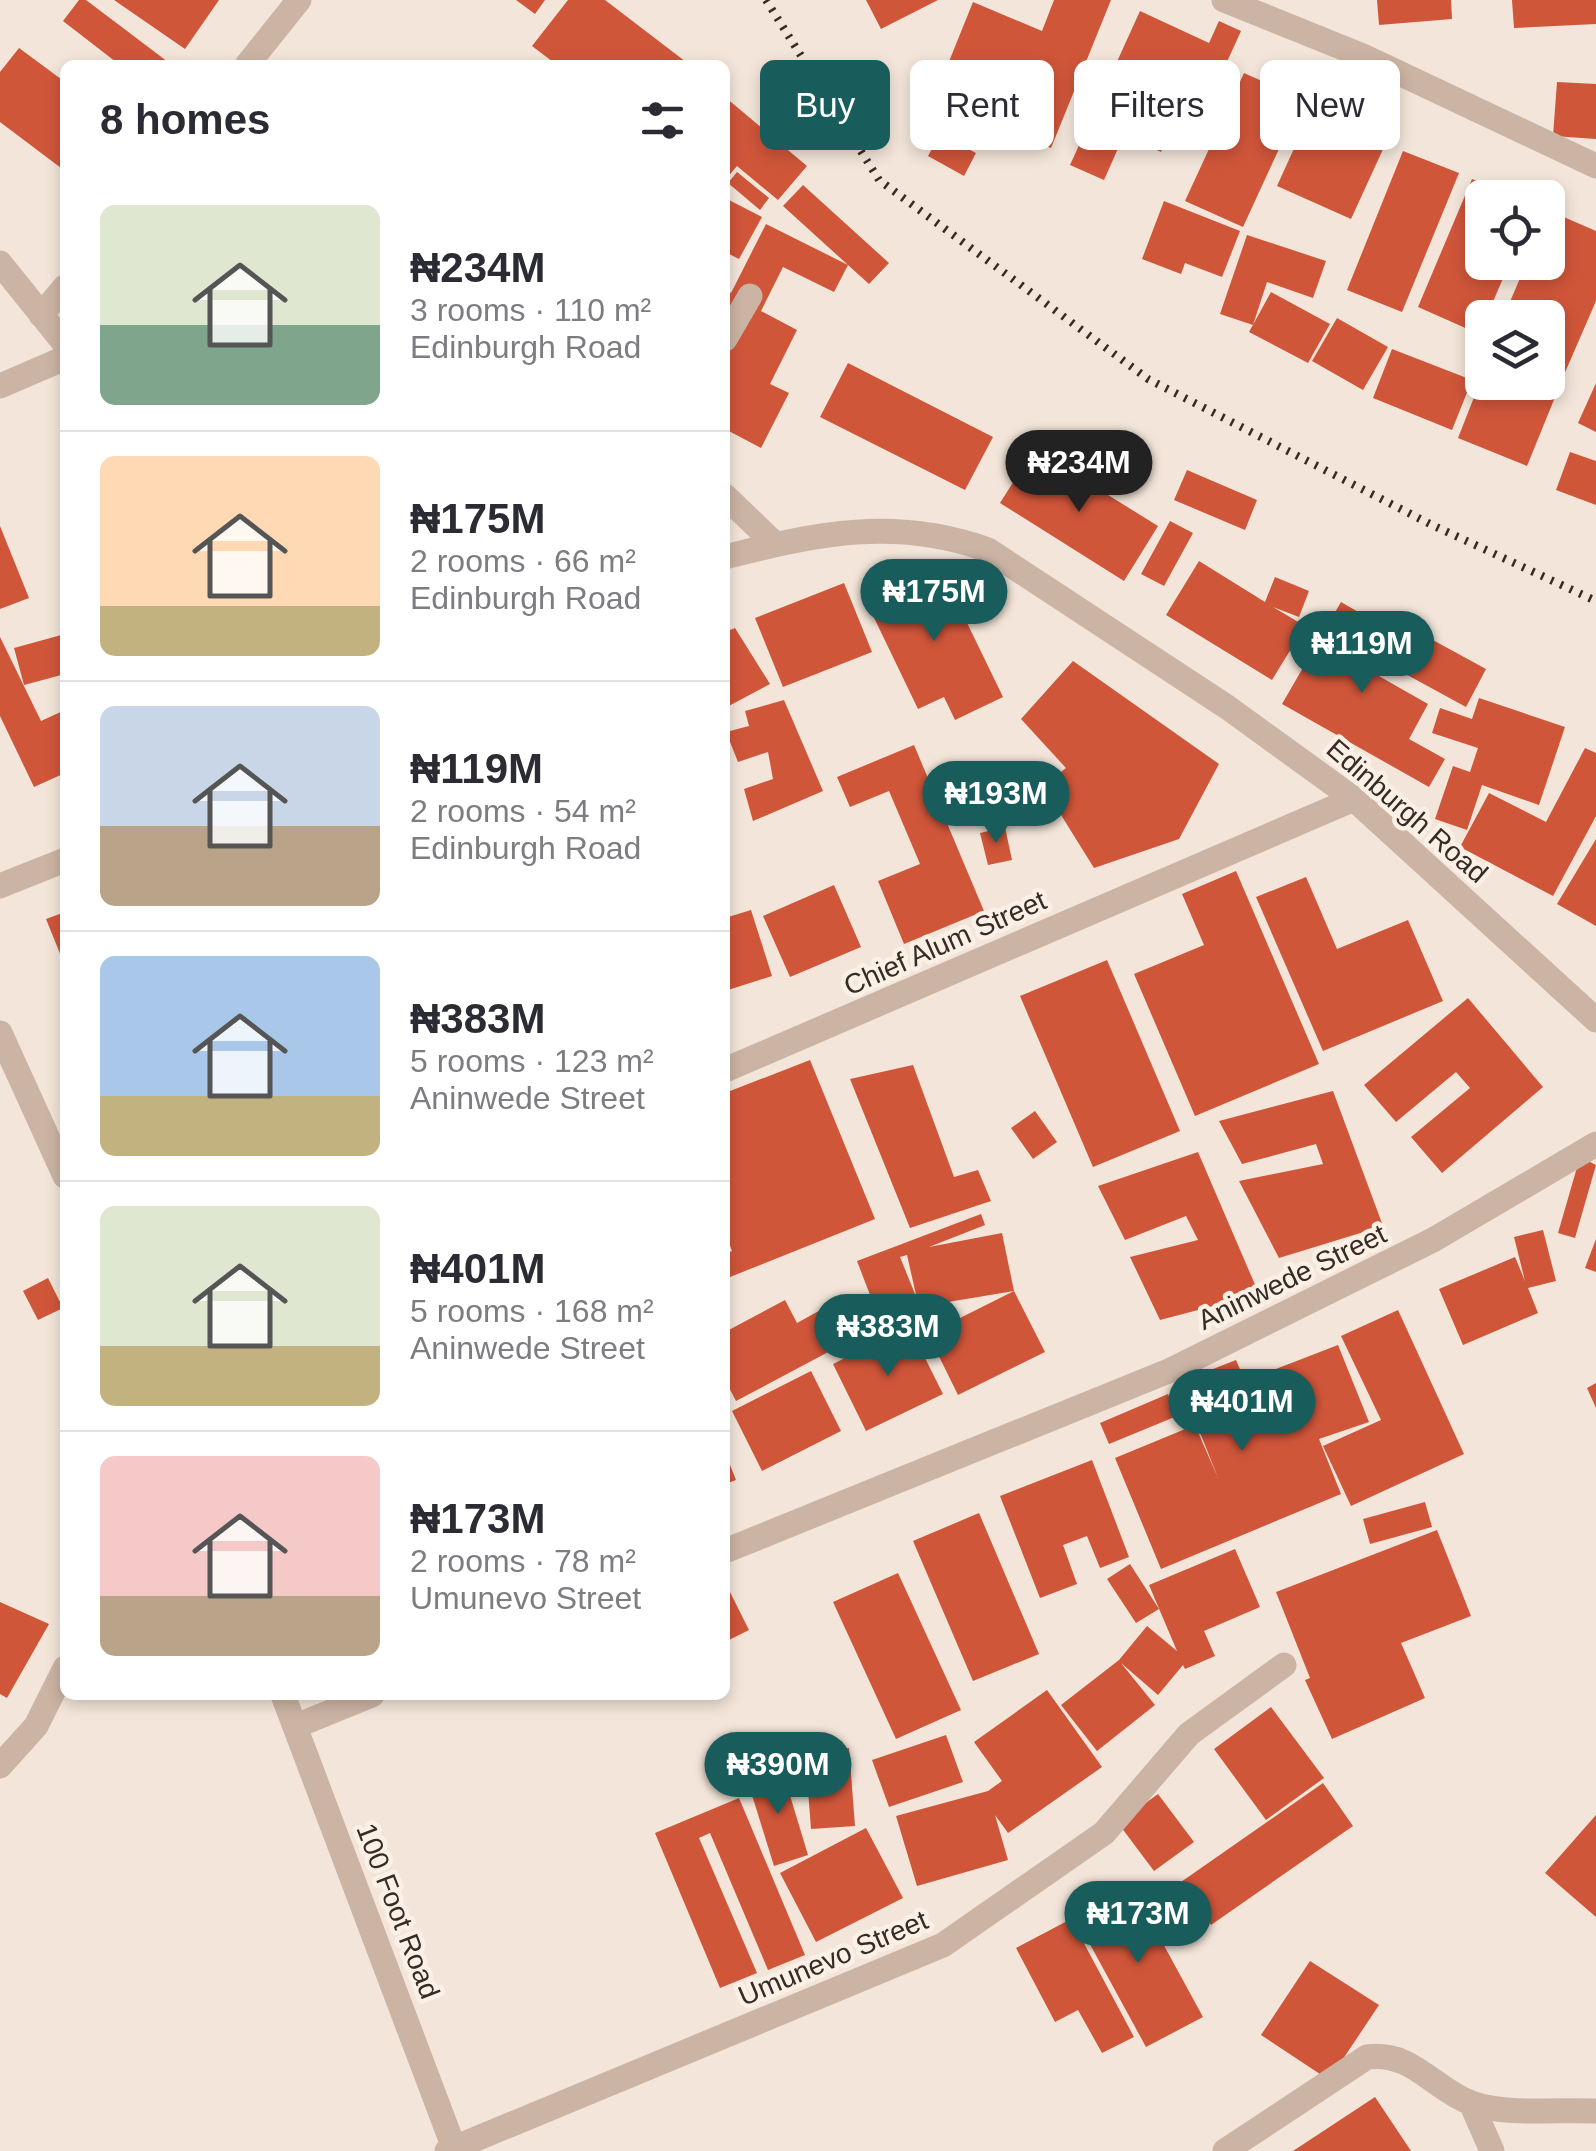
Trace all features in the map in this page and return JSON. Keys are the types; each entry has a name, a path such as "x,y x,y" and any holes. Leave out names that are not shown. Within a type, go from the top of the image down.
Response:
{"street":[{"path":"251,60 299,0"},
{"path":"1224,0 1363,56 1596,166"},
{"path":"0,263 60,338"},
{"path":"40,315 60,293"},
{"path":"730,330 750,296"},
{"path":"0,386 60,360"},
{"path":"730,501 776,544"},
{"name":"Edinburgh Road","path":"730,556 776,544 885,528 945,534 988,550 1212,697 1354,799 1596,1020"},
{"name":"Chief Alum Street","path":"730,1068 1354,799"},
{"path":"0,886 60,862"},
{"path":"0,1032 60,1165"},
{"name":"Aninwede Street","path":"730,1550 1172,1370 1433,1240 1596,1144"},
{"name":"Umunevo Street","path":"451,2150 944,1946 1104,1833 1190,1734 1284,1664"},
{"path":"0,1766 36,1726 60,1678"},
{"name":"100 Foot Road","path":"285,1700 451,2150"},
{"path":"296,1726 360,1700"},
{"path":"1224,2151 1367,2056 1404,2059 1472,2103 1596,2110"},
{"path":"1472,2103 1492,2151"}],"building":[{"path":"79,0 86,0 165,60 113,60 63,21"},
{"path":"114,0 219,0 185,49"},
{"path":"516,0 545,0 535,14"},
{"path":"568,0 605,0 683,60 550,60 532,46"},
{"path":"866,0 938,0 881,29"},
{"path":"1054,0 1111,0 1087,60 1074,60 1074,91 1054,141 1054,60 950,60 973,2 1042,31"},
{"path":"1377,0 1451,0 1452,19 1379,25"},
{"path":"1512,0 1596,0 1596,24 1514,28"},
{"path":"1140,11 1209,43 1219,21 1241,31 1228,60 1118,60"},
{"path":"19,48 60,78 60,167 0,122 0,72"},
{"path":"1244,73 1260,80 1260,150 1278,150 1243,227 1185,201 1209,150 1240,150 1240,82"},
{"path":"1557,82 1596,84 1596,139 1553,136"},
{"path":"730,101 760,126 760,150 788,150 807,166 778,200 737,166 730,174"},
{"path":"931,150 976,153 964,176 928,156"},
{"path":"1077,150 1117,150 1104,180 1070,165"},
{"path":"1293,150 1383,150 1351,219 1277,186"},
{"path":"1403,151 1459,173 1402,312 1347,290"},
{"path":"737,172 769,198 760,210 730,181"},
{"path":"803,185 889,263 869,284 783,206"},
{"path":"1465,196 1465,280 1502,280 1494,300 1465,300 1465,328 1418,307"},
{"path":"730,201 762,217 739,259 730,254"},
{"path":"1164,201 1240,231 1222,277 1185,263 1181,274 1142,259"},
{"path":"1565,218 1596,231 1596,301 1565,372 1565,300 1511,300 1519,280 1565,280"},
{"path":"766,224 848,265 834,292 783,267 761,311 797,330 770,384 789,393 761,448 730,432 730,292"},
{"path":"1247,235 1326,261 1313,298 1267,282 1253,325 1220,314"},
{"path":"1271,292 1330,324 1308,363 1249,332"},
{"path":"1337,318 1388,347 1363,390 1312,361"},
{"path":"1392,349 1465,377 1465,398 1452,430 1373,398"},
{"path":"848,363 993,437 965,490 820,417"},
{"path":"1596,383 1596,432 1578,423"},
{"path":"1473,400 1554,400 1527,466 1458,438"},
{"path":"1034,449 1158,526 1124,581 1000,503"},
{"path":"1570,452 1596,461 1596,505 1556,490"},
{"path":"1187,470 1257,500 1245,530 1174,500"},
{"path":"1170,521 1193,533 1164,586 1141,574"},
{"path":"0,526 29,598 0,609"},
{"path":"1199,561 1265,602 1275,577 1309,591 1299,617 1273,607 1305,626 1272,680 1166,615"},
{"path":"938,563 1003,697 955,720 944,697 918,709 865,599"},
{"path":"844,583 872,652 783,687 755,618"},
{"path":"1341,602 1398,635 1370,671 1428,704 1409,739 1445,759 1429,787 1282,704"},
{"path":"1409,627 1486,669 1466,707 1389,665"},
{"path":"735,628 770,684 730,705 730,630"},
{"path":"60,635 60,675 24,685 14,648"},
{"path":"0,637 41,721 60,712 60,775 34,787 0,716"},
{"path":"1073,661 1219,764 1179,839 1094,868 1043,786 1066,768 1021,719"},
{"path":"1479,698 1565,727 1539,805 1482,785 1467,830 1435,819 1453,766 1470,772 1478,748 1432,733 1440,708 1472,719"},
{"path":"784,700 823,791 753,821 744,789 773,779 768,752 738,762 730,731 749,726 745,711"},
{"path":"914,745 984,911 904,944 878,881 920,864 889,791 850,807 837,777"},
{"path":"1585,748 1596,753 1596,816 1553,896 1460,847 1489,793 1546,822"},
{"path":"1005,827 1012,860 988,865 980,833"},
{"path":"1596,839 1596,926 1557,904"},
{"path":"1236,871 1319,1064 1195,1116 1134,974 1204,945 1182,894"},
{"path":"1306,877 1337,949 1408,920 1443,1001 1323,1051 1256,897"},
{"path":"834,885 861,947 790,977 763,916"},
{"path":"751,910 772,976 730,989 730,916"},
{"path":"60,914 60,954 46,919"},
{"path":"1107,960 1180,1131 1093,1167 1020,996"},
{"path":"1468,998 1543,1087 1442,1173 1411,1137 1470,1088 1456,1072 1396,1122 1364,1085"},
{"path":"810,1060 875,1219 730,1277 730,1091"},
{"path":"913,1065 954,1177 978,1170 991,1201 910,1228 850,1079"},
{"path":"1333,1091 1383,1226 1279,1258 1239,1181 1323,1164 1316,1144 1242,1164 1219,1121"},
{"path":"1035,1111 1057,1142 1033,1159 1011,1128"},
{"path":"1198,1152 1259,1294 1160,1320 1130,1257 1198,1240 1186,1216 1125,1240 1098,1186"},
{"path":"1580,1157 1596,1165 1575,1238 1558,1233"},
{"path":"981,1214 985,1225 929,1247 1002,1233 1014,1291 918,1307 880,1321 857,1261","holes":["907,1255 917,1299 900,1257"]},
{"path":"1543,1230 1556,1281 1528,1288 1538,1313 1463,1345 1439,1289 1515,1257 1525,1281 1514,1237"},
{"path":"1596,1239 1596,1272 1585,1268"},
{"path":"48,1278 60,1309 38,1320 23,1291"},
{"path":"1014,1291 1045,1352 958,1395 928,1334"},
{"path":"844,1297 864,1333 736,1401 730,1390 730,1329 785,1300 797,1323"},
{"path":"1398,1310 1464,1454 1351,1506 1323,1446 1381,1420 1341,1336"},
{"path":"909,1326 943,1394 866,1431 833,1364"},
{"path":"1338,1345 1369,1422 1319,1439 1341,1494 1161,1569 1115,1458 1195,1425 1218,1478 1180,1382 1236,1360 1245,1381"},
{"path":"811,1371 841,1431 762,1471 732,1411"},
{"path":"1596,1383 1596,1408 1587,1388"},
{"path":"1168,1394 1177,1416 1109,1444 1100,1423"},
{"path":"1092,1460 1129,1557 1100,1568 1087,1536 1063,1545 1077,1584 1040,1598 1000,1496"},
{"path":"1425,1502 1432,1527 1370,1544 1363,1519"},
{"path":"979,1513 1039,1654 973,1681 913,1541"},
{"path":"1437,1530 1471,1616 1401,1643 1425,1698 1332,1739 1305,1680 1310,1678 1276,1592"},
{"path":"1235,1549 1260,1607 1204,1631 1215,1656 1185,1669 1183,1665 1158,1695 1121,1663 1155,1705 1097,1751 1061,1705 1119,1660 1147,1626 1177,1651 1149,1585"},
{"path":"1130,1564 1159,1609 1136,1623 1107,1579"},
{"path":"898,1573 961,1710 896,1739 833,1602"},
{"path":"730,1592 749,1630 730,1640"},
{"path":"0,1602 49,1624 7,1698 0,1694"},
{"path":"1047,1690 1102,1767 1008,1833 995,1815 1008,1860 917,1886 896,1816 988,1791 1002,1781 974,1742"},
{"path":"1271,1707 1324,1778 1266,1820 1214,1749"},
{"path":"946,1735 963,1782 889,1807 872,1760"},
{"path":"849,1748 855,1826 811,1829 805,1751"},
{"path":"782,1769 808,1855 774,1866 747,1779"},
{"path":"1323,1783 1353,1826 1211,1925 1181,1882"},
{"path":"1158,1794 1194,1842 1154,1871 1118,1823"},
{"path":"739,1798 805,1955 768,1970 710,1833 699,1838 757,1973 720,1988 655,1833"},
{"path":"1596,1815 1596,1917 1545,1873"},
{"path":"866,1828 903,1898 816,1942 780,1873"},
{"path":"1131,1885 1203,2017 1146,2047 1074,1915"},
{"path":"1071,1919 1134,2037 1102,2053 1078,2010 1055,2022 1016,1948"},
{"path":"1310,1961 1379,2005 1329,2080 1261,2035"},
{"path":"1375,2097 1411,2151 1293,2151"}],"railway":[{"path":"766,0 879,180 1148,379 1430,524 1596,601"}]}
